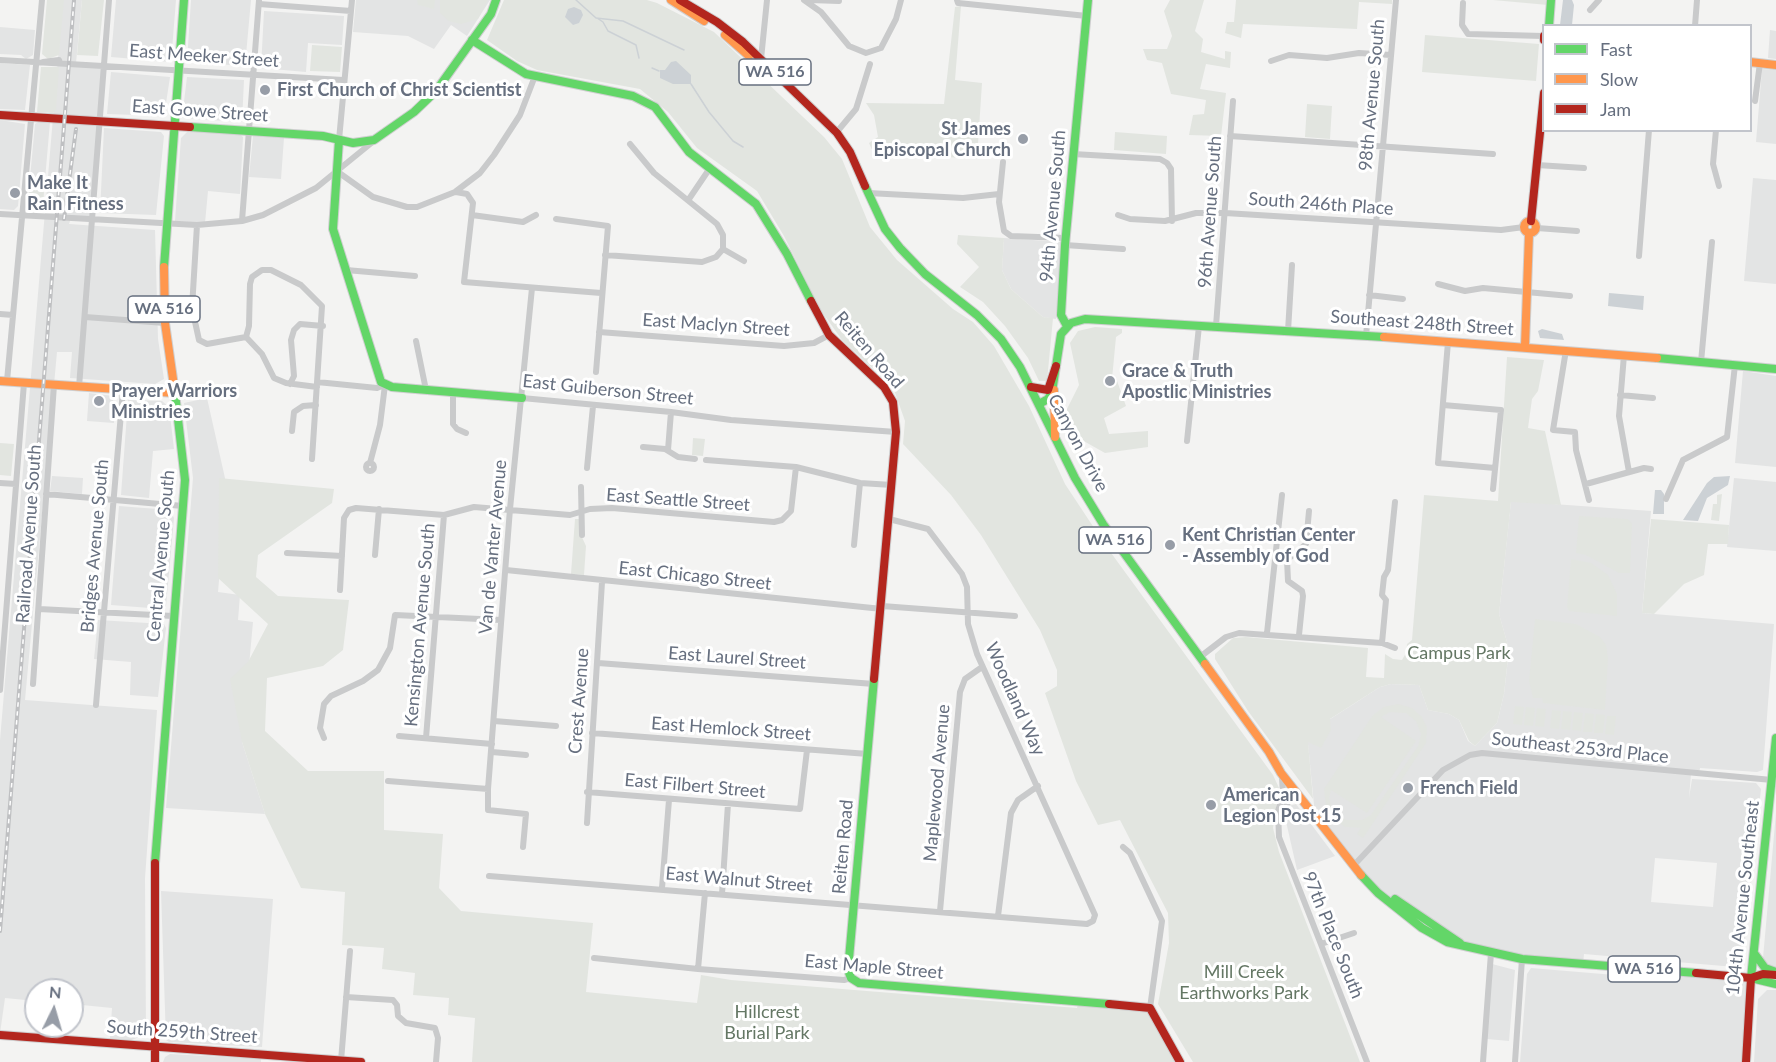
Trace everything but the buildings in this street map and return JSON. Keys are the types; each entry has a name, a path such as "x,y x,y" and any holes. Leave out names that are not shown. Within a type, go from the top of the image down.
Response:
{"street":[{"path":"42,0 40,61 31,117 13,315 3,381 175,393"},
{"path":"79,387 109,0"},
{"name":"WA 516","path":"178,69 184,0"},
{"path":"352,0 343,80 333,229 379,378 385,385 380,425 370,463"},
{"path":"0,214 197,225 242,221 291,202 338,172 425,102 472,40 490,14 496,0"},
{"name":"Canyon Drive","path":"670,0 719,30 741,49 805,110 852,161"},
{"name":"Canyon Drive","path":"680,0 717,22 761,58 836,133 885,229 900,248 925,274 993,330 1014,357 1075,478 1103,524 1269,752 1281,773 1354,864"},
{"path":"761,58 767,0"},
{"path":"804,0 821,12 845,42 860,52 877,51 886,39 902,0"},
{"path":"810,0 839,1"},
{"path":"957,0 958,3 1087,16"},
{"name":"94th Avenue South","path":"1039,404 1051,396 1059,339 1067,326 1061,315 1065,242 1088,0"},
{"name":"98th Avenue South","path":"1366,336 1396,0"},
{"path":"1549,24 1551,0"},
{"path":"1590,10 1599,0"},
{"path":"1695,24 1697,0"},
{"path":"242,221 259,2 351,11"},
{"path":"1463,3 1462,25 1468,34 1542,38"},
{"name":"Reiten Road","path":"472,40 515,69 535,76 633,96 649,103 659,112 689,152 756,204 770,224 829,335 890,395 895,410 896,432 848,970 851,978"},
{"path":"1271,61 1289,55 1327,58 1359,53 1391,55"},
{"name":"East Meeker Street","path":"0,60 40,61 59,65 62,63 103,64 343,80"},
{"path":"1755,101 1755,63 1776,65"},
{"path":"836,133 856,109 870,64"},
{"name":"Central Avenue South","path":"155,1062 155,849 185,458 165,322 165,224 178,69"},
{"path":"338,172 373,197 406,207 417,207 455,192 480,173 494,155 520,115 535,76"},
{"name":"96th Avenue South","path":"1216,326 1233,100"},
{"path":"1534,224 1542,113"},
{"name":"East Gowe Street","path":"0,115 323,136 353,143 375,140"},
{"path":"1639,256 1649,132"},
{"path":"1716,132 1713,164 1719,186"},
{"path":"1230,136 1493,154"},
{"path":"605,255 702,262 716,257 723,249 724,239 720,227 689,199 654,173 630,144"},
{"path":"1073,154 1160,159 1167,162 1171,169 1172,221"},
{"path":"1003,162 999,194 1002,229 1006,234 1123,249"},
{"path":"1537,165 1584,168"},
{"path":"689,199 710,168"},
{"path":"455,192 471,197 472,215 465,282 602,293"},
{"path":"867,193 963,198 999,194"},
{"name":"South 246th Place","path":"1118,215 1130,219 1172,221 1196,213 1225,213 1526,230"},
{"path":"472,215 523,222 536,215"},
{"path":"556,219 608,226 596,372"},
{"path":"1525,346 1528,292 1526,230 1534,224 1577,231"},
{"path":"197,225 192,308 199,340 207,344 246,337"},
{"path":"1701,362 1712,242"},
{"path":"723,249 744,261"},
{"path":"1288,331 1292,265"},
{"path":"312,459 323,326 323,308 315,297 287,277 271,270 262,270 252,277 246,337 262,354 272,377 290,384 295,371 291,340 294,330 300,324 323,326"},
{"path":"346,270 415,276"},
{"path":"1438,284 1466,291 1483,288 1570,296"},
{"name":"Van de Vanter Avenue","path":"523,847 526,814 488,810 488,789 510,509 532,288"},
{"path":"1369,295 1403,299"},
{"path":"0,314 13,315"},
{"path":"85,316 165,322"},
{"name":"Southeast 248th Street","path":"1067,326 1085,319 1216,326 1525,346 1776,369"},
{"path":"1187,441 1199,326"},
{"name":"East Maclyn Street","path":"599,332 783,346 814,343 829,335"},
{"path":"416,341 426,390"},
{"path":"1448,342 1438,463 1495,468"},
{"path":"1566,350 1552,429 1575,432 1576,450 1589,500"},
{"path":"1624,355 1620,395 1620,431 1629,472"},
{"path":"1666,499 1683,460 1727,437 1735,365"},
{"path":"1031,387 1042,391 1048,390 1056,370"},
{"path":"1055,438 1056,370"},
{"path":"0,690 24,383"},
{"name":"East Guiberson Street","path":"290,384 377,388 385,385 671,412 731,420 896,432"},
{"name":"Railroad Avenue South","path":"33,684 54,385"},
{"name":"Bridges Avenue South","path":"96,705 123,390"},
{"path":"453,392 453,423 457,429 466,434"},
{"path":"1620,395 1653,398"},
{"path":"292,430 294,412 303,406 316,405"},
{"path":"1443,405 1501,410 1493,489"},
{"path":"587,468 593,406"},
{"path":"668,450 671,412"},
{"path":"643,447 668,450 678,456 696,459"},
{"path":"706,460 796,467 860,483 892,485"},
{"name":"East Seattle Street","path":"342,556 344,518 349,510 356,508 444,514 474,507 570,515 612,508 781,521 792,509 796,467"},
{"path":"1586,484 1629,472 1651,469"},
{"path":"0,483 16,484"},
{"path":"854,545 860,483"},
{"path":"581,487 582,535"},
{"path":"46,494 183,506"},
{"path":"1267,633 1282,495"},
{"path":"1382,643 1386,600 1383,595 1384,577 1388,570 1395,502"},
{"path":"375,555 379,509"},
{"path":"1299,635 1303,596 1302,591 1286,577 1287,560 1306,544 1309,511"},
{"name":"Kensington Avenue South","path":"426,738 444,514"},
{"name":"Woodland Way","path":"889,519 928,529 965,580 971,636 982,667 1095,915 1093,921"},
{"path":"287,553 342,556 340,590"},
{"name":"East Chicago Street","path":"506,570 602,582 882,607 1015,616"},
{"name":"Crest Avenue","path":"587,823 587,792 602,582"},
{"path":"39,609 172,616"},
{"path":"324,738 320,728 324,704 331,696 363,681 378,670 390,648 395,615 501,620"},
{"path":"1200,657 1233,634 1299,635 1382,643 1395,648"},
{"name":"East Laurel Street","path":"598,663 874,684"},
{"name":"Maplewood Avenue","path":"940,911 960,692 965,679 982,667"},
{"path":"494,721 556,726"},
{"name":"East Hemlock Street","path":"592,733 868,754"},
{"path":"399,736 426,738 526,755"},
{"name":"104th Avenue Southeast","path":"1746,1062 1751,978 1776,738"},
{"name":"East Filbert Street","path":"587,792 800,809 807,750"},
{"name":"Canyon Drive","path":"1269,752 1278,758 1354,864"},
{"name":"Southeast 253rd Place","path":"1354,864 1443,770 1470,755 1482,753 1772,780"},
{"name":"97th Place South","path":"1281,773 1283,794 1279,818 1281,844 1367,1062"},
{"path":"388,781 488,789"},
{"path":"998,916 1011,813 1018,800 1038,786"},
{"path":"662,888 669,800"},
{"path":"1279,818 1289,801 1302,800"},
{"path":"722,894 728,804"},
{"path":"1123,847 1131,853 1162,921 1150,1008 1180,1062"},
{"name":"WA 516","path":"1354,864 1378,893 1422,928 1447,942 1460,943 1491,953 1522,959 1751,978 1763,983 1776,984"},
{"name":"East Walnut Street","path":"489,876 662,888 1087,924 1093,921"},
{"path":"698,969 705,892"},
{"path":"1322,944 1354,933"},
{"path":"341,1060 350,951"},
{"path":"1483,1062 1491,953"},
{"path":"1754,953 1765,968 1776,974"},
{"name":"East Maple Street","path":"594,958 698,969 844,980 851,978 859,983 1150,1008"},
{"path":"1519,1062 1515,1062 1522,959"},
{"name":"WA 516","path":"1751,978 1763,974 1776,974"},
{"path":"346,997 393,1000 397,1005 398,1016 406,1023 435,1028 438,1034 436,1062"},
{"name":"South 259th Street","path":"0,1035 362,1062"}],"shaded area":[{"path":"63,0 82,0 76,63 103,64 91,219 71,218 69,224 155,230 158,339 164,379 155,384 70,378 72,352 57,352 25,700 157,710 145,878 146,1035 131,1040 110,1038 112,1008 84,1005 84,978 24,978 24,1000 5,998 0,1033 0,740"},
{"path":"116,0 176,0 171,62 111,57"},
{"path":"191,0 251,0 245,66 187,62"},
{"path":"356,0 490,0 467,36 451,25 434,49 408,36 353,32"},
{"path":"1563,0 1572,0 1574,5 1572,24 1560,24"},
{"path":"574,7 581,10 583,15 579,23 573,25 565,17 568,9"},
{"path":"264,11 344,16 342,45 308,43 306,72 261,68"},
{"path":"0,27 35,30 33,55 26,59 21,55 0,54"},
{"path":"1770,30 1776,31 1776,59 1768,58"},
{"path":"676,61 691,75 691,84 673,84 660,78 660,70 665,70 671,62"},
{"path":"0,63 30,65 25,110 0,109"},
{"path":"1762,69 1776,70 1776,144 1756,142"},
{"path":"111,72 170,77 164,116 107,114"},
{"path":"187,77 244,80 242,122 182,118"},
{"path":"0,120 25,124 18,206 14,210 0,209"},
{"path":"50,122 44,191 29,189 35,124"},
{"path":"104,128 161,132 164,136 156,215 100,213"},
{"path":"188,131 240,134 243,137 240,194 208,191 205,223 175,221 181,138"},
{"path":"253,136 284,138 281,179 249,177"},
{"path":"1753,178 1776,180 1776,284 1744,281"},
{"path":"1004,238 1061,242 1056,319 1043,317 1011,289 1002,270"},
{"path":"1609,293 1644,296 1643,310 1608,306"},
{"path":"1542,329 1562,334 1564,340 1540,338 1538,331"},
{"path":"1743,371 1776,376 1776,467 1735,463"},
{"path":"89,393 113,396 114,423 87,421"},
{"path":"207,398 227,487 218,592 240,595 238,620 253,622 242,742 265,814 166,808 193,478 184,403"},
{"path":"128,400 162,401 169,407 174,449 153,451 149,498 121,495"},
{"path":"52,476 83,478 82,494 50,491"},
{"path":"1730,476 1728,485 1707,498 1698,521 1683,520 1707,483 1714,477"},
{"path":"1734,478 1776,482 1776,551 1727,547"},
{"path":"1655,490 1661,490 1664,494 1664,514 1653,514"},
{"path":"1511,501 1651,511 1642,613 1774,624 1763,770 1757,772 1700,768 1699,774 1691,774 1689,798 1692,779 1756,783 1761,789 1743,959 1735,967 1584,954 1583,964 1522,959 1460,943 1379,891 1315,815 1307,734 1380,687 1391,684 1419,685 1428,710 1449,714 1459,720 1468,741 1475,746 1497,723 1504,694 1509,649 1499,614","holes":["1655,858 1717,863 1713,907 1651,902"]},
{"path":"119,506 170,510 174,518 166,606 163,609 111,605"},
{"path":"98,620 164,624 166,628 158,697 130,695 131,662 94,659"},
{"path":"1296,804 1335,856 1297,870 1285,817 1289,806"},
{"path":"1776,813 1776,969 1770,967 1763,958"},
{"path":"161,891 273,899 262,1047 166,1040"},
{"path":"1492,964 1515,970 1509,1041 1487,1039"},
{"path":"1531,968 1675,980 1676,971 1751,978 1746,1062 1520,1062 1527,974"},
{"path":"1767,990 1776,990 1776,1062 1754,1062 1758,999"},
{"path":"170,1054 261,1059 261,1062 163,1062"}],"green space":[{"path":"47,0 64,0 59,55 48,59 42,54"},
{"path":"82,0 104,0 98,56 77,55"},
{"path":"417,0 435,0 434,9 418,5"},
{"path":"440,0 488,0 478,19 461,24 449,21 440,13"},
{"name":"Mill Creek Earthworks Park","path":"504,0 647,0 714,32 824,137 842,159 870,227 897,260 953,309 973,322 994,346 1029,406 1065,484 1106,546 1273,775 1279,788 1273,828 1279,852 1360,1062 1193,1062 1158,1004 1169,943 1168,913 1120,820 1098,825 1076,781 1045,693 1057,686 1057,670 1040,630 981,535 951,495 903,444 905,421 893,387 842,340 820,309 784,236 757,191 697,148 668,112 640,89 537,70 517,61 487,40"},
{"path":"1170,0 1204,0 1195,31 1203,39 1201,52 1225,59 1225,51 1231,52 1230,68 1206,64 1200,89 1226,93 1221,136 1189,135 1193,115 1204,114 1206,100 1171,94 1162,63 1147,60 1143,49 1167,49 1172,36 1164,11"},
{"path":"1236,0 1392,0 1392,4 1359,2 1357,29 1243,24 1241,38 1225,33 1227,22 1234,22"},
{"path":"1493,0 1548,0 1548,5"},
{"path":"961,6 955,80 982,83 977,159 873,152 869,143 878,137 874,115 866,103 944,104 955,7"},
{"path":"1425,35 1539,44 1536,81 1422,72"},
{"path":"312,45 342,47 340,72 310,71"},
{"path":"41,67 59,67 56,110 53,113 37,112"},
{"path":"1307,104 1332,106 1330,139 1305,137"},
{"path":"1115,132 1167,136 1166,154 1114,150"},
{"path":"29,189 44,191 43,211 28,208"},
{"path":"958,235 1004,238 1002,270 1011,289 1043,317 1053,318 1047,381 1039,381 1028,358 1005,326 983,302 960,287 979,267 957,244"},
{"path":"1095,327 1122,329 1122,333 1116,337 1112,379 1116,378 1126,406 1104,418 1109,434 1148,431 1148,447 1105,453 1073,435 1063,417 1079,385 1070,343 1078,331"},
{"name":"Campus Park","path":"1507,357 1544,360 1538,391 1532,399 1528,428 1545,431 1561,505 1511,502 1499,614 1509,649 1504,694 1497,723 1475,746 1469,741 1459,720 1449,714 1428,710 1419,685 1391,684 1380,687 1330,719 1331,730 1321,748 1308,742 1313,799 1248,711 1215,659 1215,654 1233,638 1246,637 1368,648 1366,677 1384,678 1385,654 1393,659 1402,660 1407,644 1412,640 1424,495 1498,501"},
{"path":"693,438 705,439 703,456 692,455"},
{"path":"0,443 14,444 11,476 0,475"},
{"name":"Hillcrest Burial Park","path":"219,478 334,489 332,503 258,555 256,577 278,596 349,600 343,650 323,666 267,678 265,731 308,771 384,771 384,830 443,834 439,888 461,911 593,923 586,992 697,1003 701,975 731,980 1077,1008 1079,1002 1150,1008 1177,1062 472,1062 475,1018 448,1015 449,998 413,995 415,973 382,969 384,948 342,945 345,892 301,888 265,814 242,742 230,679 248,662 268,624 218,578"},
{"path":"1722,494 1719,521 1711,520 1713,504 1717,504 1717,495"},
{"path":"1579,516 1628,519 1632,524 1630,573 1619,573 1586,555 1576,553"},
{"path":"575,519 582,519 581,535 586,546 584,575 571,574"},
{"path":"1651,519 1729,525 1728,544 1708,544 1704,575 1684,584 1654,614 1642,613"},
{"path":"1571,559 1591,563 1608,575 1617,594 1617,616 1569,611 1567,607"},
{"path":"1535,619 1576,624 1600,637 1606,645 1608,658 1605,710 1543,703 1542,698 1533,698 1529,681"},
{"path":"1398,704 1412,708 1422,717 1427,728 1426,743 1363,838 1357,834 1361,828 1345,827 1327,814 1324,789 1373,715 1384,707","holes":["1390,712 1406,713 1416,721 1421,734 1418,746 1371,815 1362,820 1346,820 1335,813 1331,806 1329,798 1331,790 1367,813 1416,741 1381,717"]},
{"path":"1515,706 1524,707 1522,725 1513,724"},
{"path":"1526,707 1535,708 1533,726 1524,725"},
{"path":"1537,708 1546,709 1544,727 1535,726"},
{"path":"1552,710 1561,711 1559,729 1550,728"},
{"path":"1563,711 1572,712 1570,730 1561,729"},
{"path":"1574,712 1583,713 1581,731 1572,730"},
{"path":"1585,713 1594,714 1592,732 1583,732"},
{"path":"1596,714 1605,715 1603,733 1594,733"},
{"path":"1607,716 1616,716 1614,735 1605,734"}],"waterway":[{"path":"576,0 596,18 623,21 684,50"},
{"path":"597,18 603,22 608,31 636,45 639,58"},
{"path":"652,68 659,71"},
{"path":"691,84 709,112 733,141 743,147"}],"railway":[{"path":"0,931 74,0"},
{"path":"64,219 76,129"}],"traffic: fast":[{"path":"164,267 184,0"},
{"path":"190,127 323,136 353,143 374,140 414,112 436,91 491,14 496,0"},
{"path":"1067,326 1061,315 1065,245 1088,0"},
{"path":"1549,24 1551,0"},
{"path":"472,40 526,74 633,96 655,107 689,152 756,204 787,254 811,301"},
{"path":"339,140 333,229 381,382 392,387 522,398"},
{"path":"865,186 885,229 900,248 925,274 977,315 1001,339 1020,367 1075,478 1103,524 1205,664"},
{"path":"1039,404 1048,399 1052,392 1061,334 1071,323 1085,319 1384,337"},
{"path":"1657,358 1776,369"},
{"path":"155,863 185,480 175,393"},
{"path":"874,679 848,970 851,978 859,983 1109,1004"},
{"path":"1751,978 1776,738"},
{"path":"1361,875 1378,893 1422,928 1447,942 1522,959 1696,973"},
{"path":"1395,899 1460,943"},
{"path":"1754,953 1765,968 1776,972"},
{"path":"1751,978 1776,984"}],"traffic: slow":[{"path":"671,0 704,21"},
{"path":"725,35 749,56"},
{"path":"1752,62 1776,65"},
{"path":"1532,221 1535,222 1536,227 1535,232 1528,233 1525,232 1524,225 1525,222 1532,221"},
{"path":"1525,346 1529,234"},
{"path":"0,381 175,393 165,323 164,267"},
{"path":"1384,337 1657,358"},
{"path":"1054,390 1055,437"},
{"path":"1205,664 1269,752 1281,773 1361,875"}],"traffic: jam":[{"path":"680,0 717,22 743,42 837,133 850,152 865,186"},
{"path":"1531,221 1542,113"},
{"path":"0,115 190,127"},
{"path":"811,301 829,335 884,387 893,402 896,432 874,679"},
{"path":"1031,387 1048,390 1056,366"},
{"path":"155,863 155,1062"},
{"path":"1696,973 1751,978 1763,974 1776,975"},
{"path":"1746,1062 1751,978"},
{"path":"1109,1004 1150,1008 1180,1062"},
{"path":"0,1035 361,1062"}],"place":[{"name":"First Church of Christ Scientist","path":"265,90"},
{"name":"St James Episcopal Church","path":"1023,139"},
{"name":"Make It Rain Fitness","path":"15,193"},
{"name":"Grace & Truth Apostlic Ministries","path":"1110,381"},
{"name":"Prayer Warriors Ministries","path":"99,401"},
{"name":"Kent Christian Center - Assembly of God","path":"1170,545"},
{"name":"French Field","path":"1408,788"},
{"name":"American Legion Post 15","path":"1211,805"}]}
